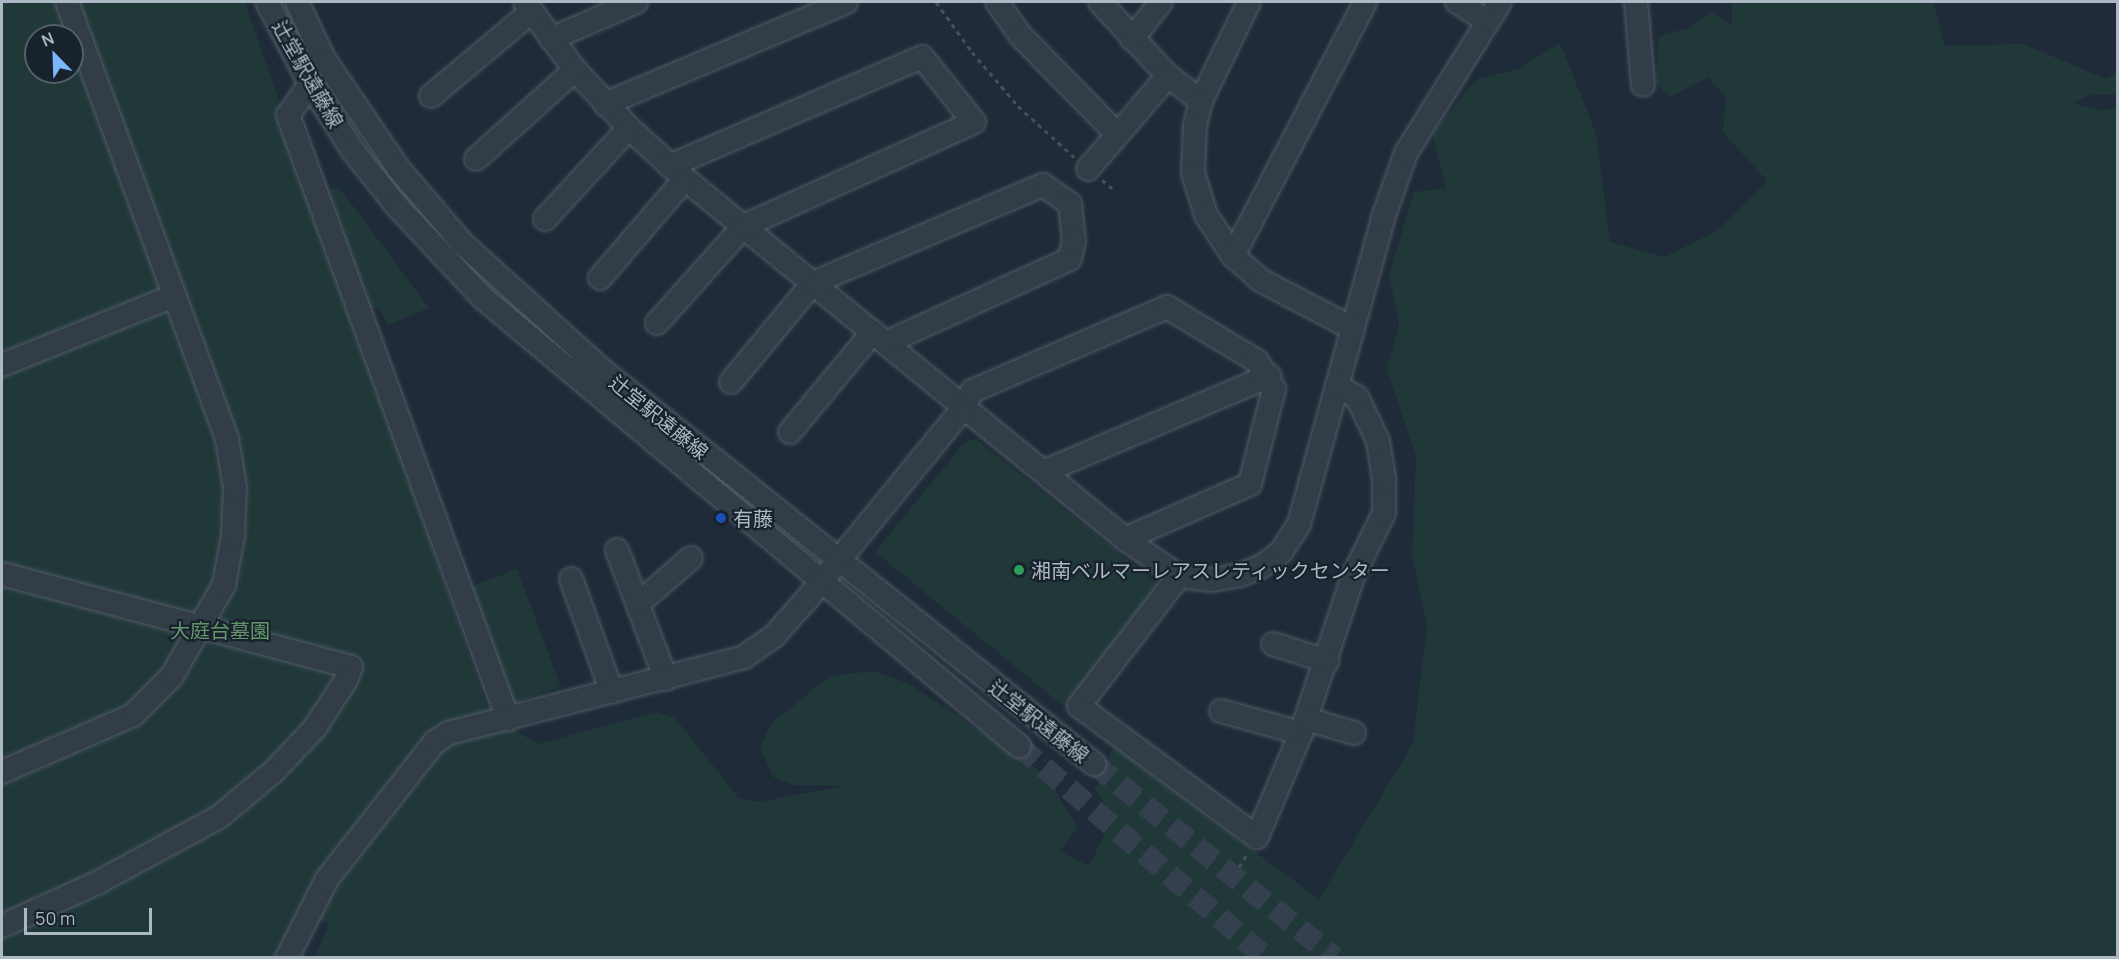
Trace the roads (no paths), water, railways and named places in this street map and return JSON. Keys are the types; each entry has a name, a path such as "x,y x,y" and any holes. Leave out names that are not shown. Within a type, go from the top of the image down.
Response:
{"street":[{"path":"2,772 133,715 172,676 201,629 224,585 235,487 227,439 68,2"},
{"name":"辻堂駅遠藤線","path":"267,2 310,84 353,151 396,205 483,298 1019,746"},
{"name":"辻堂駅遠藤線","path":"297,2 324,59 398,168 462,243 601,369 837,562 1094,765"},
{"path":"551,39 636,2"},
{"path":"605,104 846,2"},
{"path":"997,2 1020,35 1117,134"},
{"path":"1100,2 1168,76 1201,101"},
{"path":"1132,39 1161,2"},
{"path":"1249,2 1201,101 1195,125 1193,173 1206,215 1233,256 1262,281 1352,328"},
{"path":"1233,256 1365,2"},
{"path":"1457,2 1488,21"},
{"path":"431,96 528,7 575,70 605,104 678,172 1125,538 1179,576 1212,580 1240,575 1281,552 1299,524 1383,218 1406,153 1500,2"},
{"path":"1636,2 1643,85"},
{"path":"600,278 678,172 922,57 974,122 744,226 657,323"},
{"path":"476,159 575,70"},
{"path":"1088,169 1168,76"},
{"path":"310,84 288,115 508,719"},
{"path":"545,219 629,128"},
{"path":"731,382 813,283 1043,185 1070,204 1074,241 1070,259 879,337 790,432"},
{"path":"2,365 174,296"},
{"path":"288,957 327,879 435,742 450,733 744,657 775,635 964,407 972,391 1167,308 1257,361 1269,376 1274,389 1250,484 1125,538"},
{"path":"1043,472 1269,376"},
{"path":"1179,576 1079,706 1257,837 1327,661 1354,574 1384,513 1384,478 1378,441 1357,397 1337,386"},
{"path":"617,550 666,679"},
{"path":"638,604 691,558"},
{"path":"2,574 201,629 351,667 346,680 314,729 273,772 226,812 201,829 99,882 2,926"},
{"path":"571,579 612,692"},
{"path":"1273,644 1327,661"},
{"path":"1221,711 1354,733"}],"tunnel":[{"path":"1019,746 1266,958"},
{"path":"1094,764 1335,958"}],"place":[{"name":"有藤","path":"721,518"},
{"name":"湘南ベルマーレアスレティックセンター","path":"1019,570"}],"park label":[{"name":"大庭台墓園","path":"220,630"}]}
